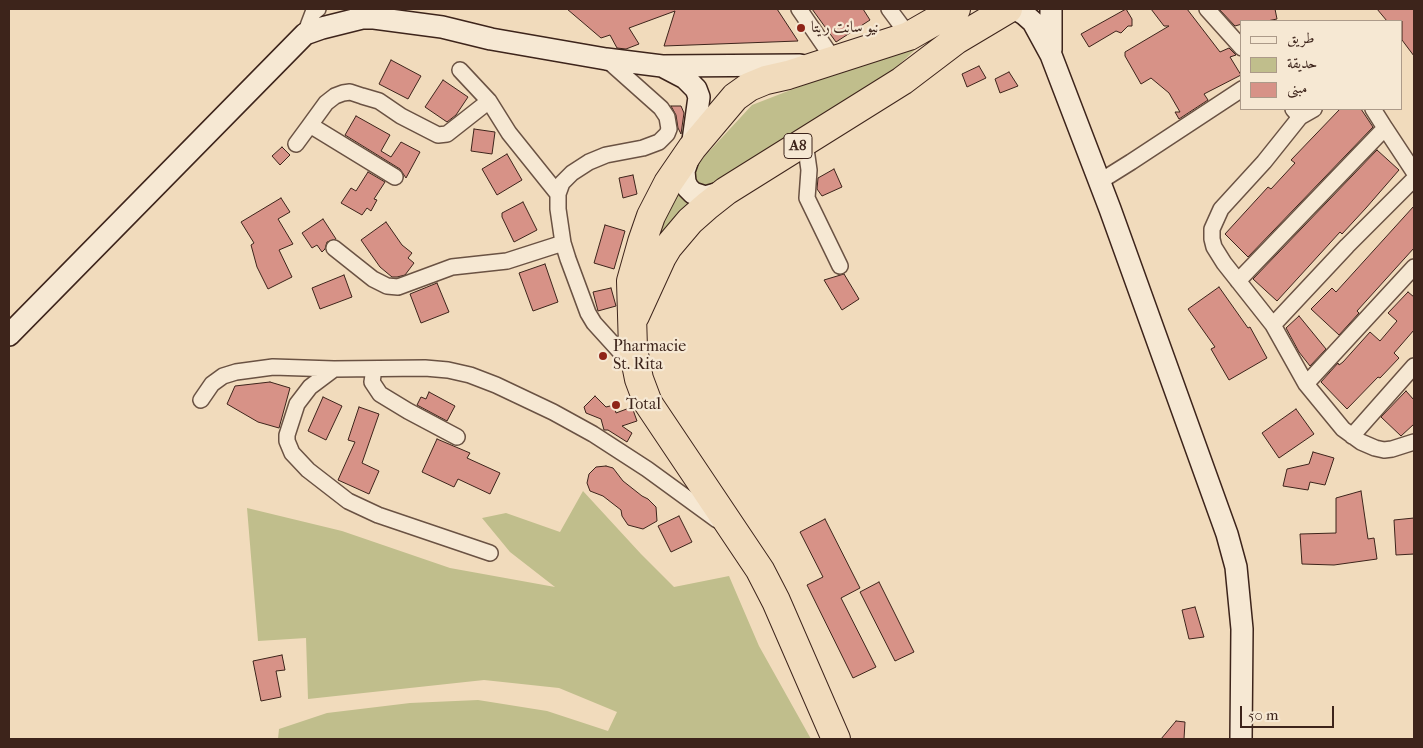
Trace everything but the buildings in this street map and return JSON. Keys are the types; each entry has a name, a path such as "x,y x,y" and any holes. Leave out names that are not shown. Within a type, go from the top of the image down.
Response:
{"highway":[{"name":"A8","path":"836,739 776,601 760,570 648,403 636,369 632,343 631,281 642,242 668,182 692,148 735,97 749,87 766,80 909,36 956,9"},
{"name":"A8","path":"631,324 662,257 690,221 726,191 902,81 956,40 1008,9"}],"street":[{"path":"9,335 305,34 313,13 318,9"},
{"path":"305,34 340,23 362,18 374,18 442,27 492,39 606,59 662,66 827,62 799,9"},
{"path":"889,9 909,36"},
{"path":"1016,9 1033,22 1051,55 1227,534 1236,567 1242,629 1241,739"},
{"path":"1051,9 1051,55"},
{"path":"1207,9 1237,34"},
{"path":"606,59 661,108 667,117 669,129 659,142 652,145 606,155 589,162 562,183 558,194 558,209 563,243 588,313 594,323 636,369"},
{"path":"662,66 686,78 696,89 700,97 692,148 684,171 684,182 693,193 705,197 726,191"},
{"path":"460,70 488,101 509,133 558,194"},
{"path":"1099,182 1240,90"},
{"path":"296,144 326,103 342,93 350,92 379,101 402,116 438,135 447,134 488,101"},
{"path":"1310,110 1297,113 1284,135 1264,162 1221,209 1215,221 1212,239 1214,248 1273,325 1306,384 1343,429 1375,448 1384,450 1414,442"},
{"path":"1374,110 1414,172"},
{"path":"310,126 395,177"},
{"path":"1238,281 1385,128"},
{"path":"805,142 809,170 807,198 840,266"},
{"path":"1273,325 1347,246 1414,179"},
{"path":"334,248 373,278 387,286 398,287 452,267 507,261 563,243"},
{"path":"1306,384 1414,267"},
{"path":"1352,436 1414,366"},
{"path":"201,400 212,384 223,376 236,372 273,367 334,369 424,368 448,370 470,375 553,412 622,452 678,490 733,532"},
{"path":"334,369 310,387 297,404 287,434 288,447 292,454 326,486 348,501 378,515 490,553"},
{"path":"374,369 372,382 380,394 408,412 457,437"}],"green space":[{"path":"930,36 877,85 720,182 697,189 692,170 752,105"},
{"path":"677,183 698,205 638,281"},
{"path":"583,491 674,587 729,576 759,646 811,739 278,739 279,729 327,713 410,703 478,700 547,711 608,731 617,712 559,688 484,680 308,699 306,638 258,641 247,508 342,531 450,568 555,587 510,552 482,518 506,513 560,532"}],"place":[{"name":"نيو سانت ريتا","path":"801,28"},
{"name":"Pharmacie St. Rita","path":"603,356"},
{"name":"Total","path":"616,405"}]}
